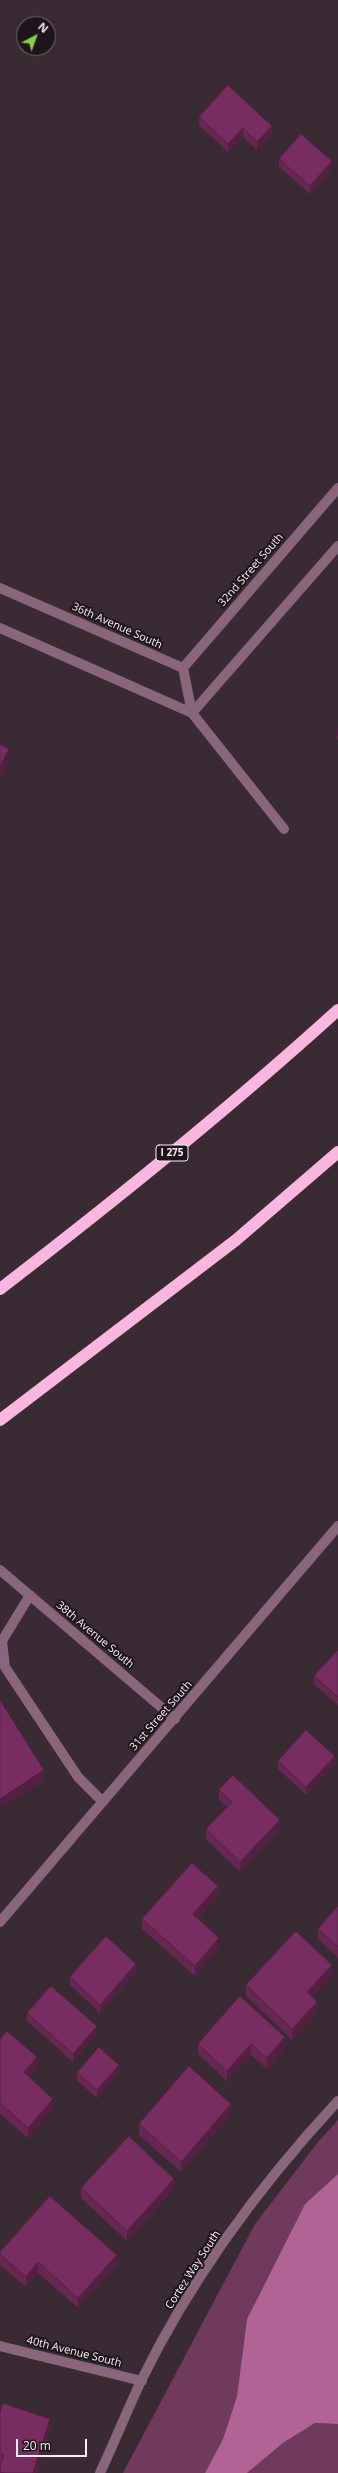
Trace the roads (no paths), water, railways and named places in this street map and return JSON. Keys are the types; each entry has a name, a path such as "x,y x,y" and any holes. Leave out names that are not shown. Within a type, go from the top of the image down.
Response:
{"highway":[{"name":"I 275","path":"0,1289 125,1192 288,1055 338,1010"},
{"path":"0,1420 236,1240 338,1152"}],"street":[{"name":"32nd Street South","path":"183,668 338,488"},
{"path":"192,713 338,546"},
{"name":"36th Avenue South","path":"0,588 183,668"},
{"path":"0,628 192,713"},
{"path":"183,668 192,713 284,829"},
{"name":"31st Street South","path":"0,1922 175,1719 338,1526"},
{"name":"38th Avenue South","path":"0,1570 175,1719"},
{"path":"30,1596 2,1641 5,1667 78,1777 103,1802"},
{"name":"Cortez Way South","path":"100,2473 142,2381 187,2299 255,2198 338,2101"},
{"name":"40th Avenue South","path":"0,2346 142,2381"}]}
